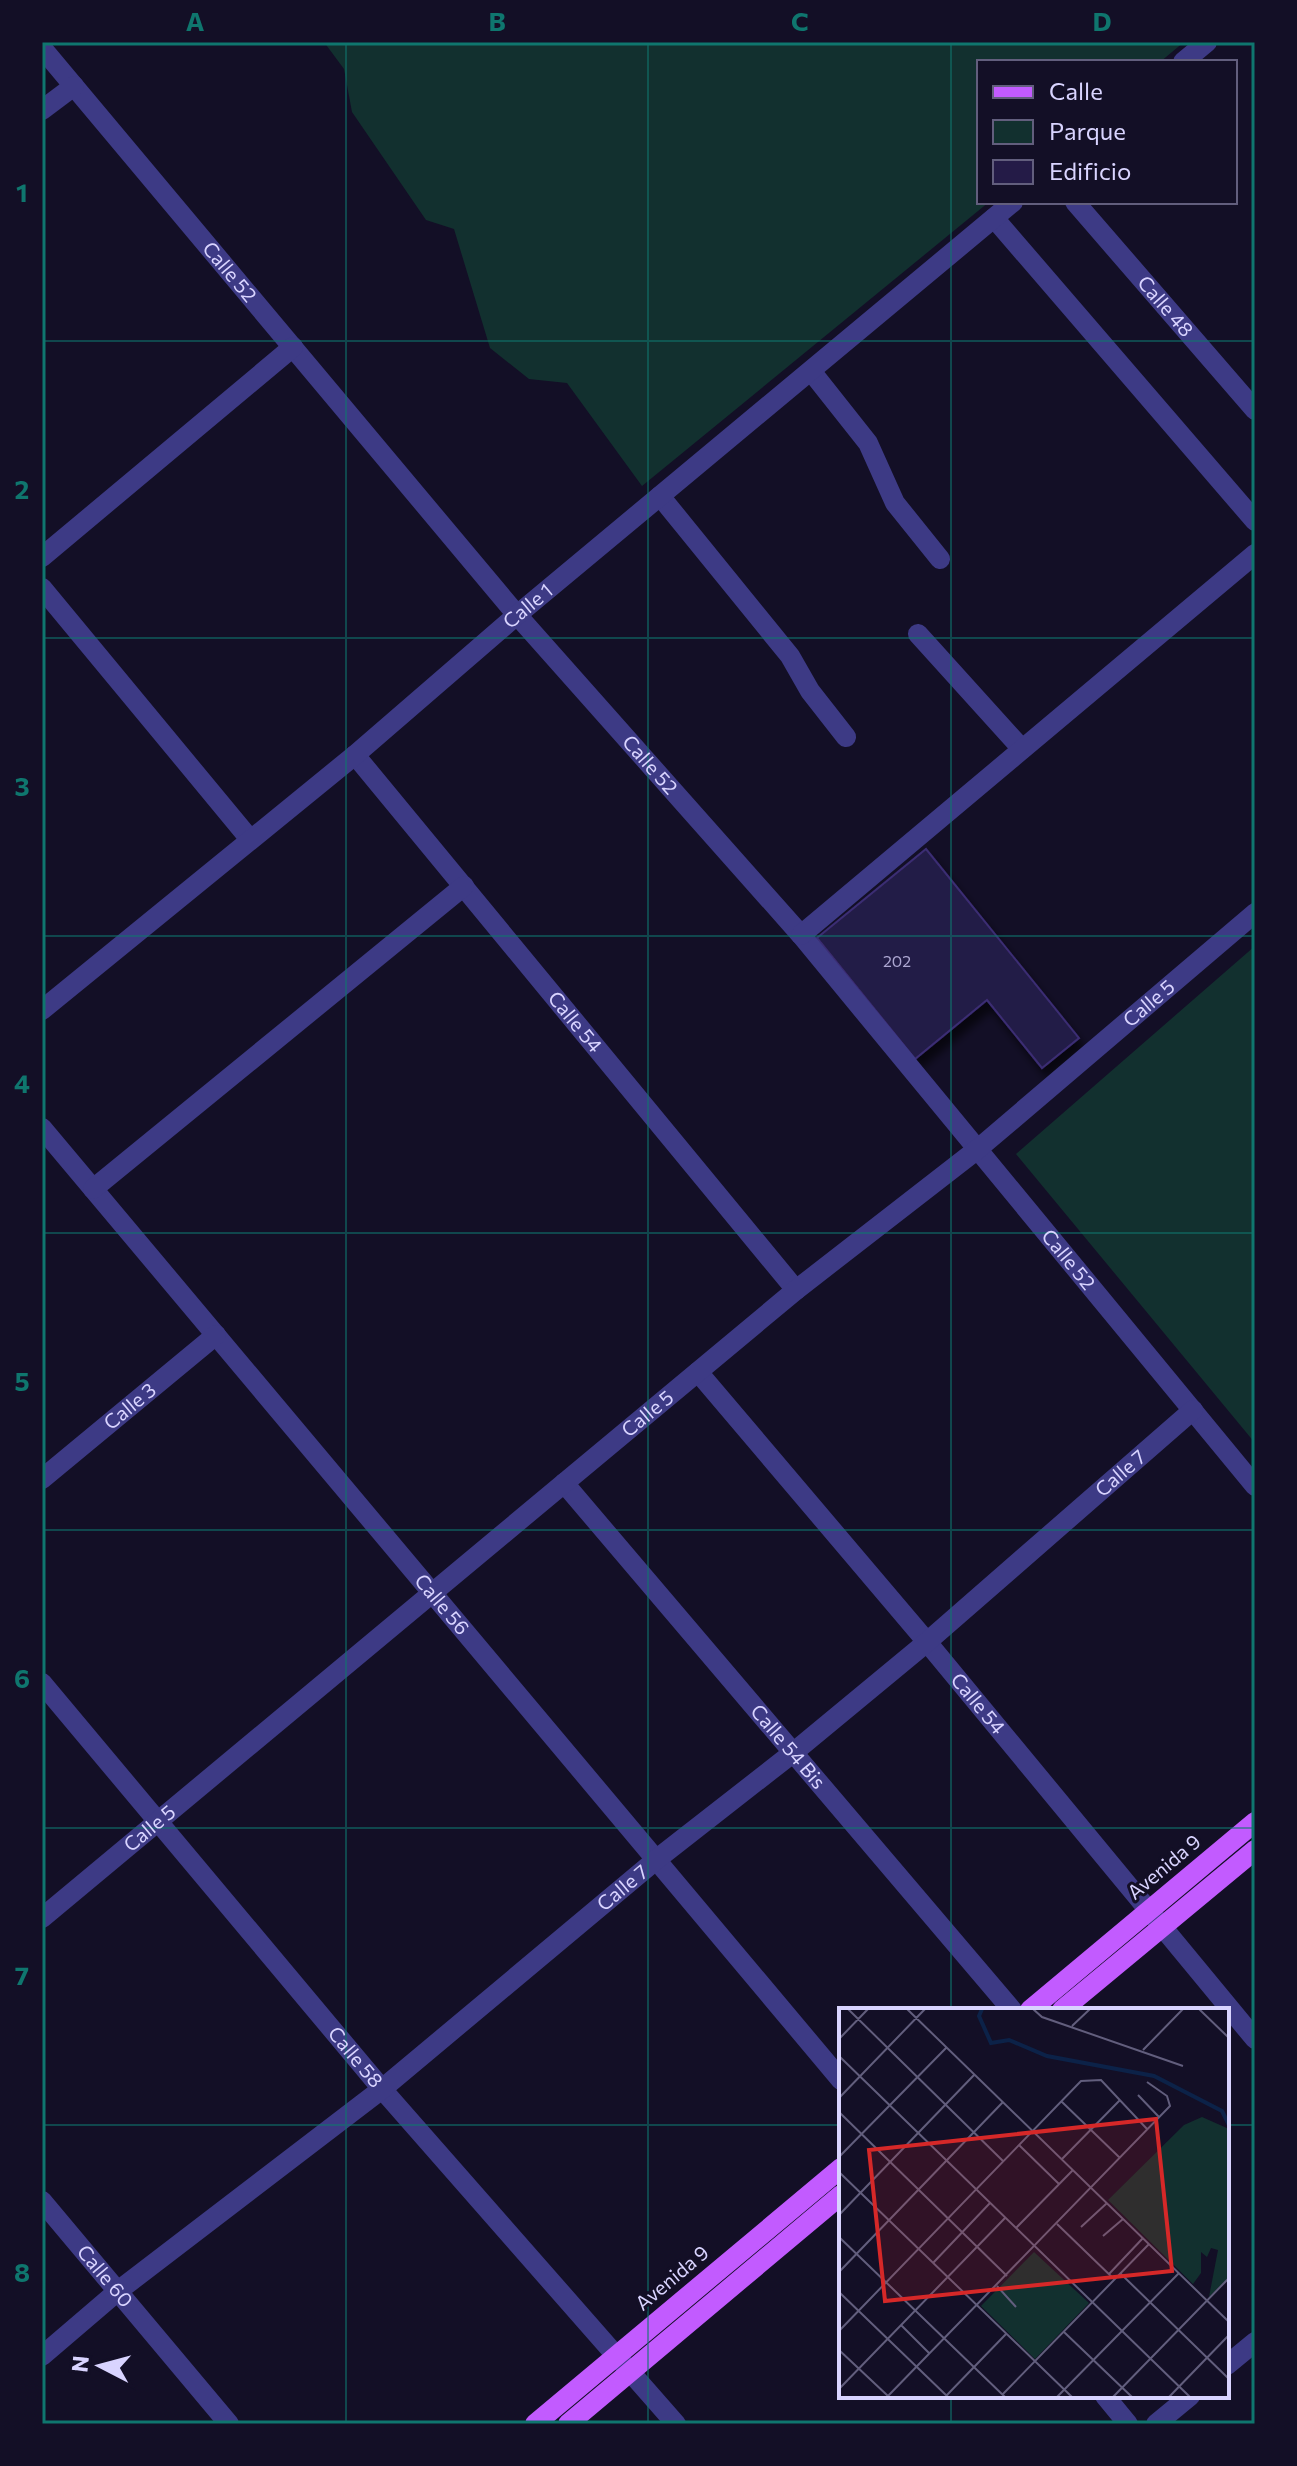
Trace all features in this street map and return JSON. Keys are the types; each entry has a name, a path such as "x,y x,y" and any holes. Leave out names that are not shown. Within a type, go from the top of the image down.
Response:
{"main road":[{"name":"Avenida 9","path":"1064,2008 1255,1822"},
{"name":"Avenida 9","path":"1033,2008 1255,1850"},
{"name":"Avenida 9","path":"535,2424 839,2170"},
{"path":"568,2424 839,2197"}],"street":[{"path":"1185,60 1207,42"},
{"name":"Calle 52","path":"42,48 517,615 801,935 1255,1486"},
{"path":"42,110 74,86"},
{"name":"Calle 1","path":"42,1010 249,838 355,755 517,615 1011,204"},
{"name":"Calle 48","path":"1077,204 1255,410"},
{"path":"994,218 1255,521"},
{"path":"42,557 293,347"},
{"path":"811,371 868,443 895,503 940,559"},
{"path":"660,496 790,656 810,691 846,737"},
{"path":"801,935 1255,554"},
{"path":"42,588 249,838"},
{"path":"918,634 1022,749"},
{"name":"Calle 54","path":"355,755 796,1290"},
{"path":"93,1189 464,886"},
{"name":"Calle 5","path":"42,1918 796,1290 979,1148 1255,913"},
{"name":"Calle 56","path":"42,1128 839,2078"},
{"name":"Calle 3","path":"42,1479 216,1335"},
{"name":"Calle 54","path":"698,1372 927,1642 1255,2039"},
{"name":"Calle 7","path":"42,2356 118,2291 382,2089 657,1859 794,1752 927,1642 1193,1410"},
{"name":"Calle 54 Bis","path":"564,1483 1010,2008"},
{"name":"Calle 58","path":"42,1683 156,1823 382,2089 676,2424"},
{"name":"Calle 60","path":"42,2201 229,2424"},
{"path":"1229,2363 1255,2342"},
{"path":"1107,2398 1128,2424"},
{"path":"1156,2424 1188,2398"}],"green space":[{"path":"324,42 1184,42 1162,60 977,60 977,204 987,204 642,486 567,383 529,379 490,348 454,229 426,220 352,112 344,69"},
{"path":"1255,946 1255,1443 1016,1154"}],"building":[{"path":"926,849 1079,1038 1042,1068 987,1000 915,1059 817,938"}]}
